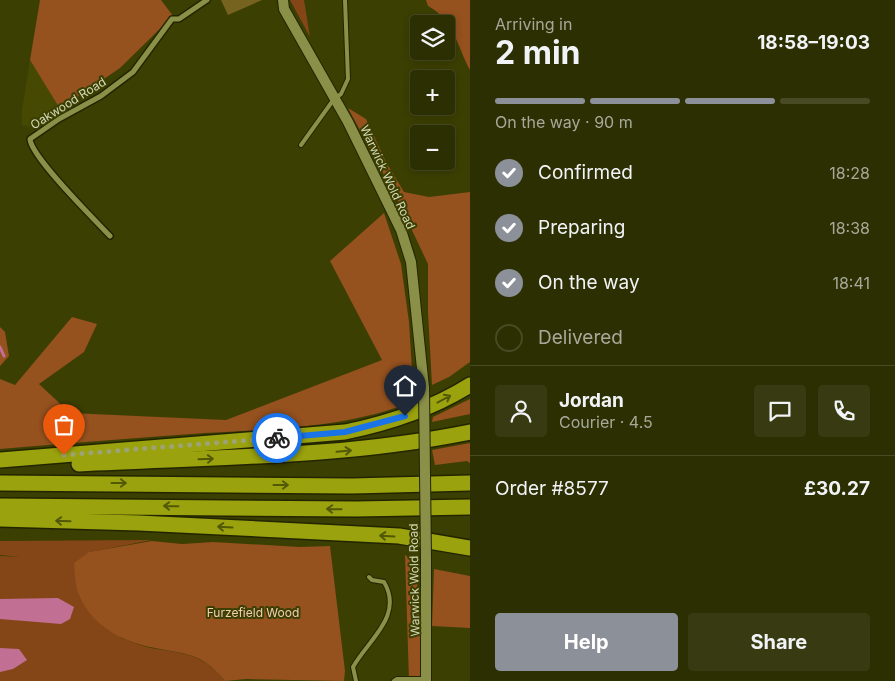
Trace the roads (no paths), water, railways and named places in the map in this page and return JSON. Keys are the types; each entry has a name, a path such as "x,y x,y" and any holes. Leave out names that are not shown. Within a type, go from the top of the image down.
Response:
{"highway":[{"path":"0,460 345,432 386,422 419,410 470,385"},
{"path":"0,469 314,454 399,444 470,432"},
{"path":"0,483 352,486 470,483"},
{"path":"0,506 356,509 470,507"},
{"path":"0,519 139,523 399,536 470,548"}],"street":[{"name":"Oakwood Road","path":"110,236 42,161 30,143 30,139 101,96 133,72 172,19 179,19 207,0"},
{"name":"Warwick Wold Road","path":"283,0 284,9 348,122 388,200 401,230 411,262 424,388 426,680"}],"lane":[{"path":"301,145 334,99 341,94 348,79 345,0"},
{"path":"356,681 353,667 390,612 390,599 384,582 372,580 370,577"},
{"path":"394,681 397,679 426,680"}],"waterway":[{"path":"0,347 4,356"}],"park label":[{"name":"Furzefield Wood","path":"253,612"}]}
